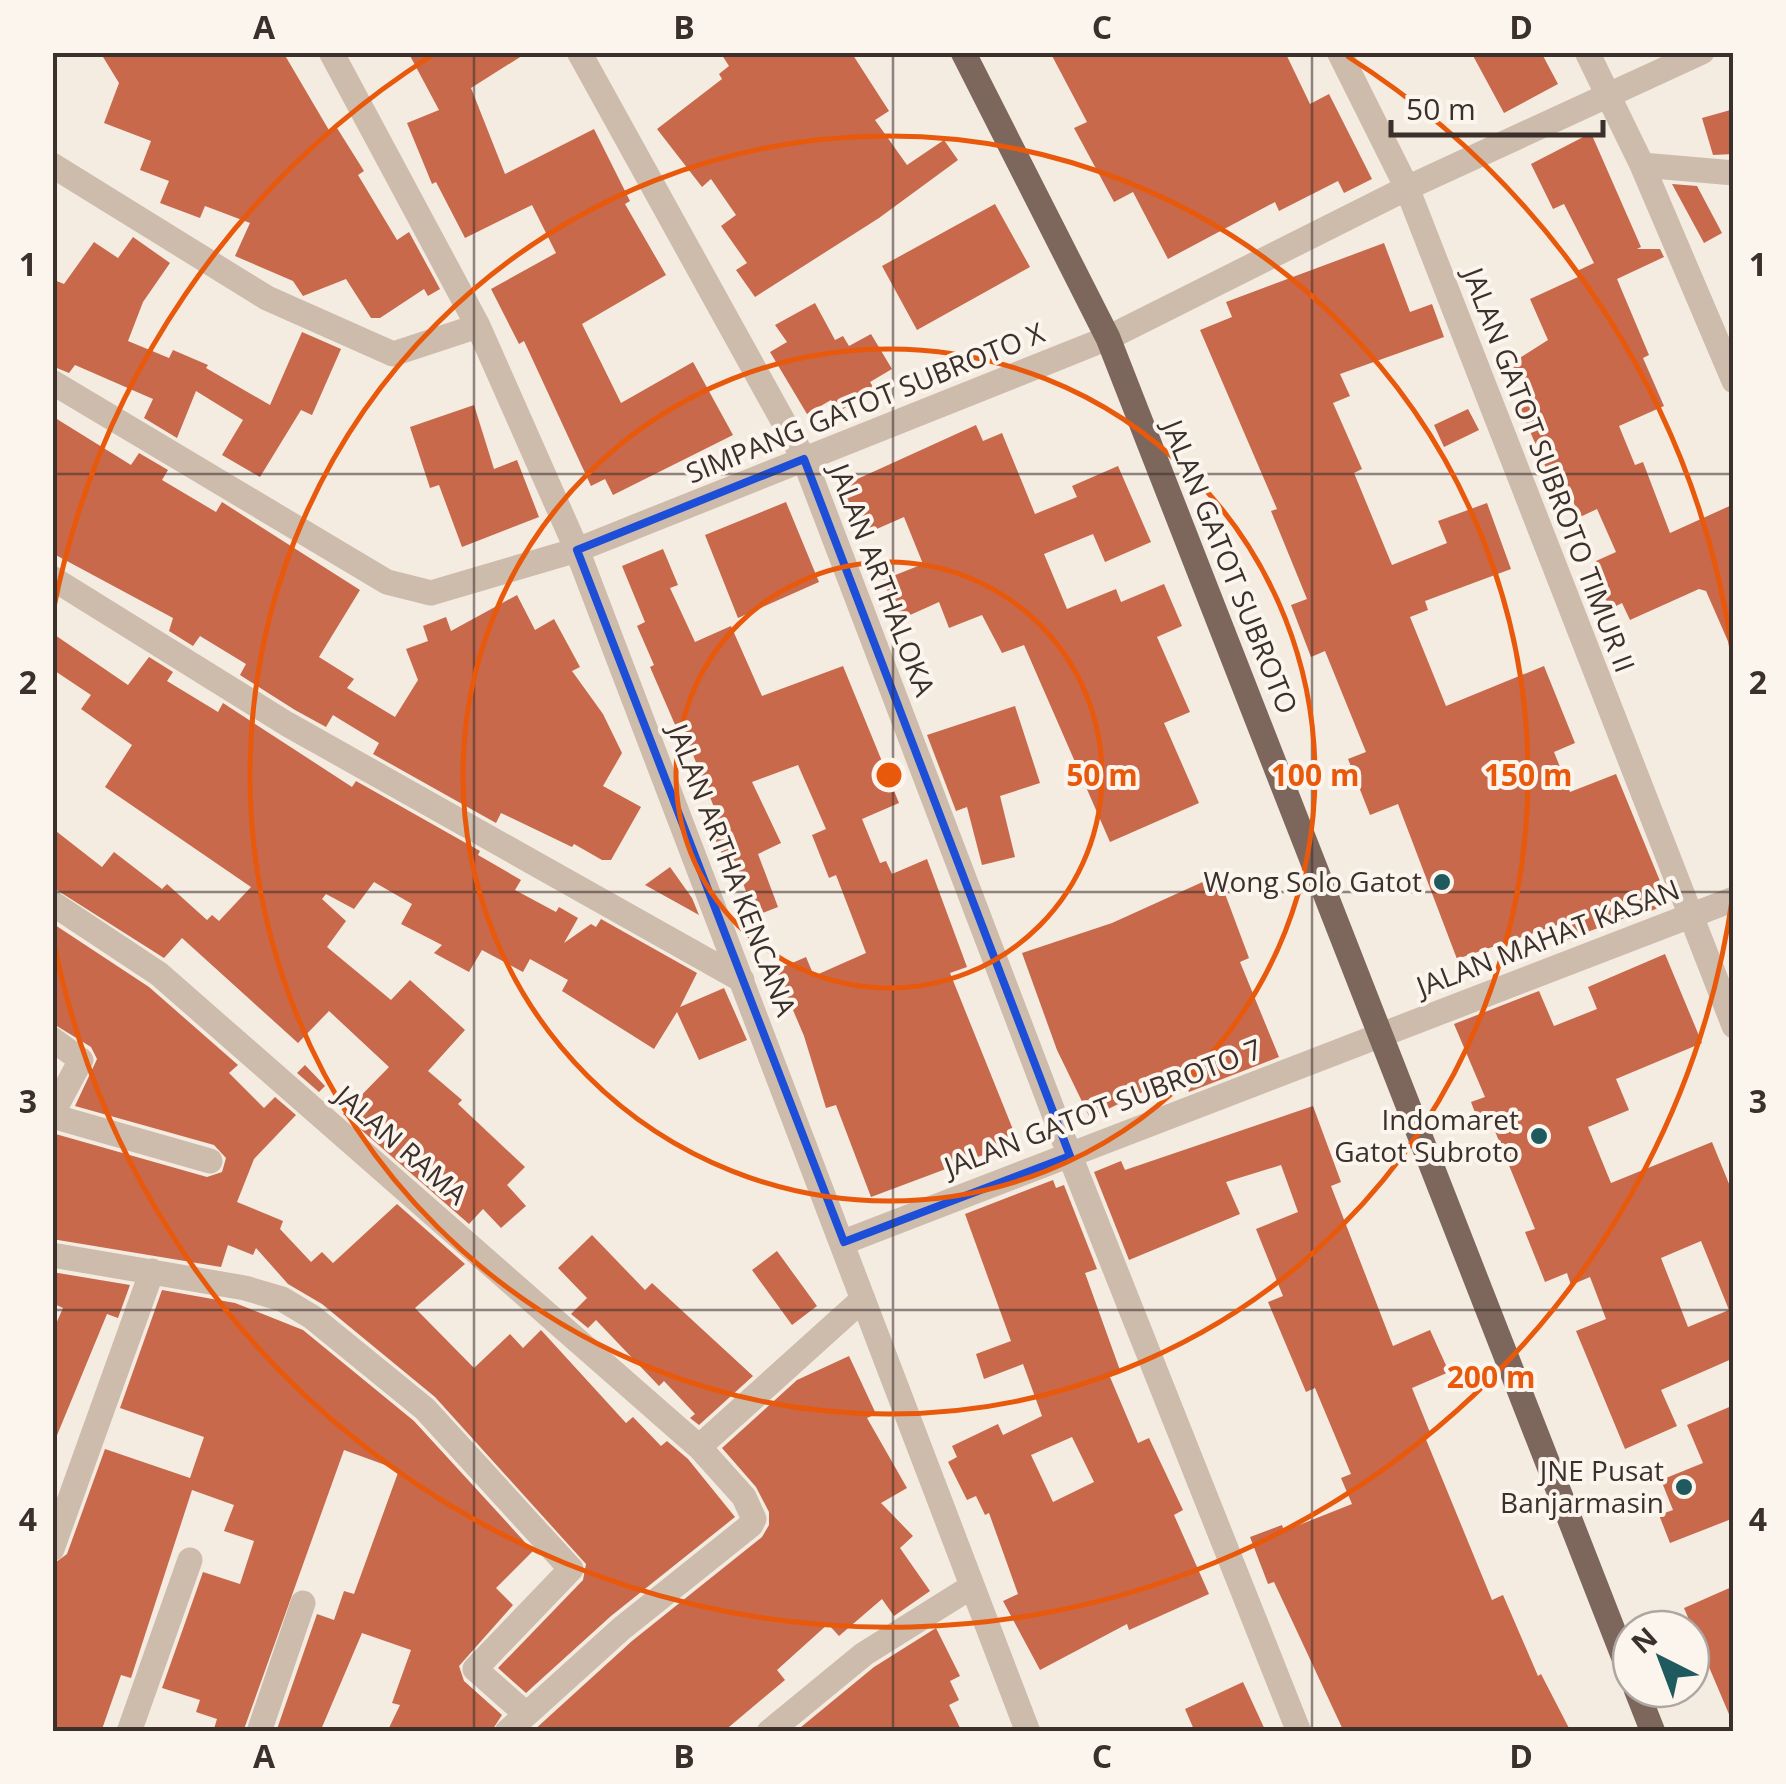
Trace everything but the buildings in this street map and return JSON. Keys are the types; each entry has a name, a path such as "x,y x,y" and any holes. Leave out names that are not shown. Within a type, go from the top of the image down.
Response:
{"main road":[{"name":"JALAN GATOT SUBROTO","path":"962,52 1108,338 1384,1034 1473,1279 1611,1626"}],"street":[{"name":"JALAN ARTHA KENCANA","path":"331,52 478,326 577,550 1028,1732"},
{"name":"JALAN ARTHALOKA","path":"579,52 804,460 1070,1156 1299,1732"},
{"name":"JALAN GATOT SUBROTO TIMUR II","path":"1339,52 1407,188 1734,1026"},
{"path":"1587,52 1725,341 1734,381"},
{"name":"SIMPANG GATOT SUBROTO X","path":"52,382 387,582 432,593 577,550 1108,338 1407,188 1702,52"},
{"path":"52,165 267,298 393,354 478,326"},
{"path":"1642,166 1734,173"},
{"path":"52,578 287,724 742,980"},
{"name":"JALAN MAHAT KASAN","path":"1384,1034 1734,899"},
{"name":"JALAN RAMA","path":"52,902 159,974 698,1446 744,1496 754,1519 751,1526 621,1629 517,1723"},
{"name":"JALAN GATOT SUBROTO 7","path":"844,1242 1384,1034"},
{"path":"52,1039 81,1060 52,1115 210,1161"},
{"path":"52,1255 152,1270 282,1299 312,1317 426,1409 571,1569 475,1669 517,1723"},
{"path":"52,1549 152,1270"},
{"path":"698,1446 864,1299"},
{"path":"129,1732 190,1560"},
{"path":"769,1732 864,1654 971,1587"},
{"path":"259,1732 303,1603"}],"highlighted area":[{"path":"804,459 1070,1156 844,1242 577,550"}],"place":[{"name":"Wong Solo Gatot","path":"1442,882"},
{"name":"Indomaret Gatot Subroto","path":"1539,1136"},
{"name":"JNE Pusat Banjarmasin","path":"1684,1487"}]}
